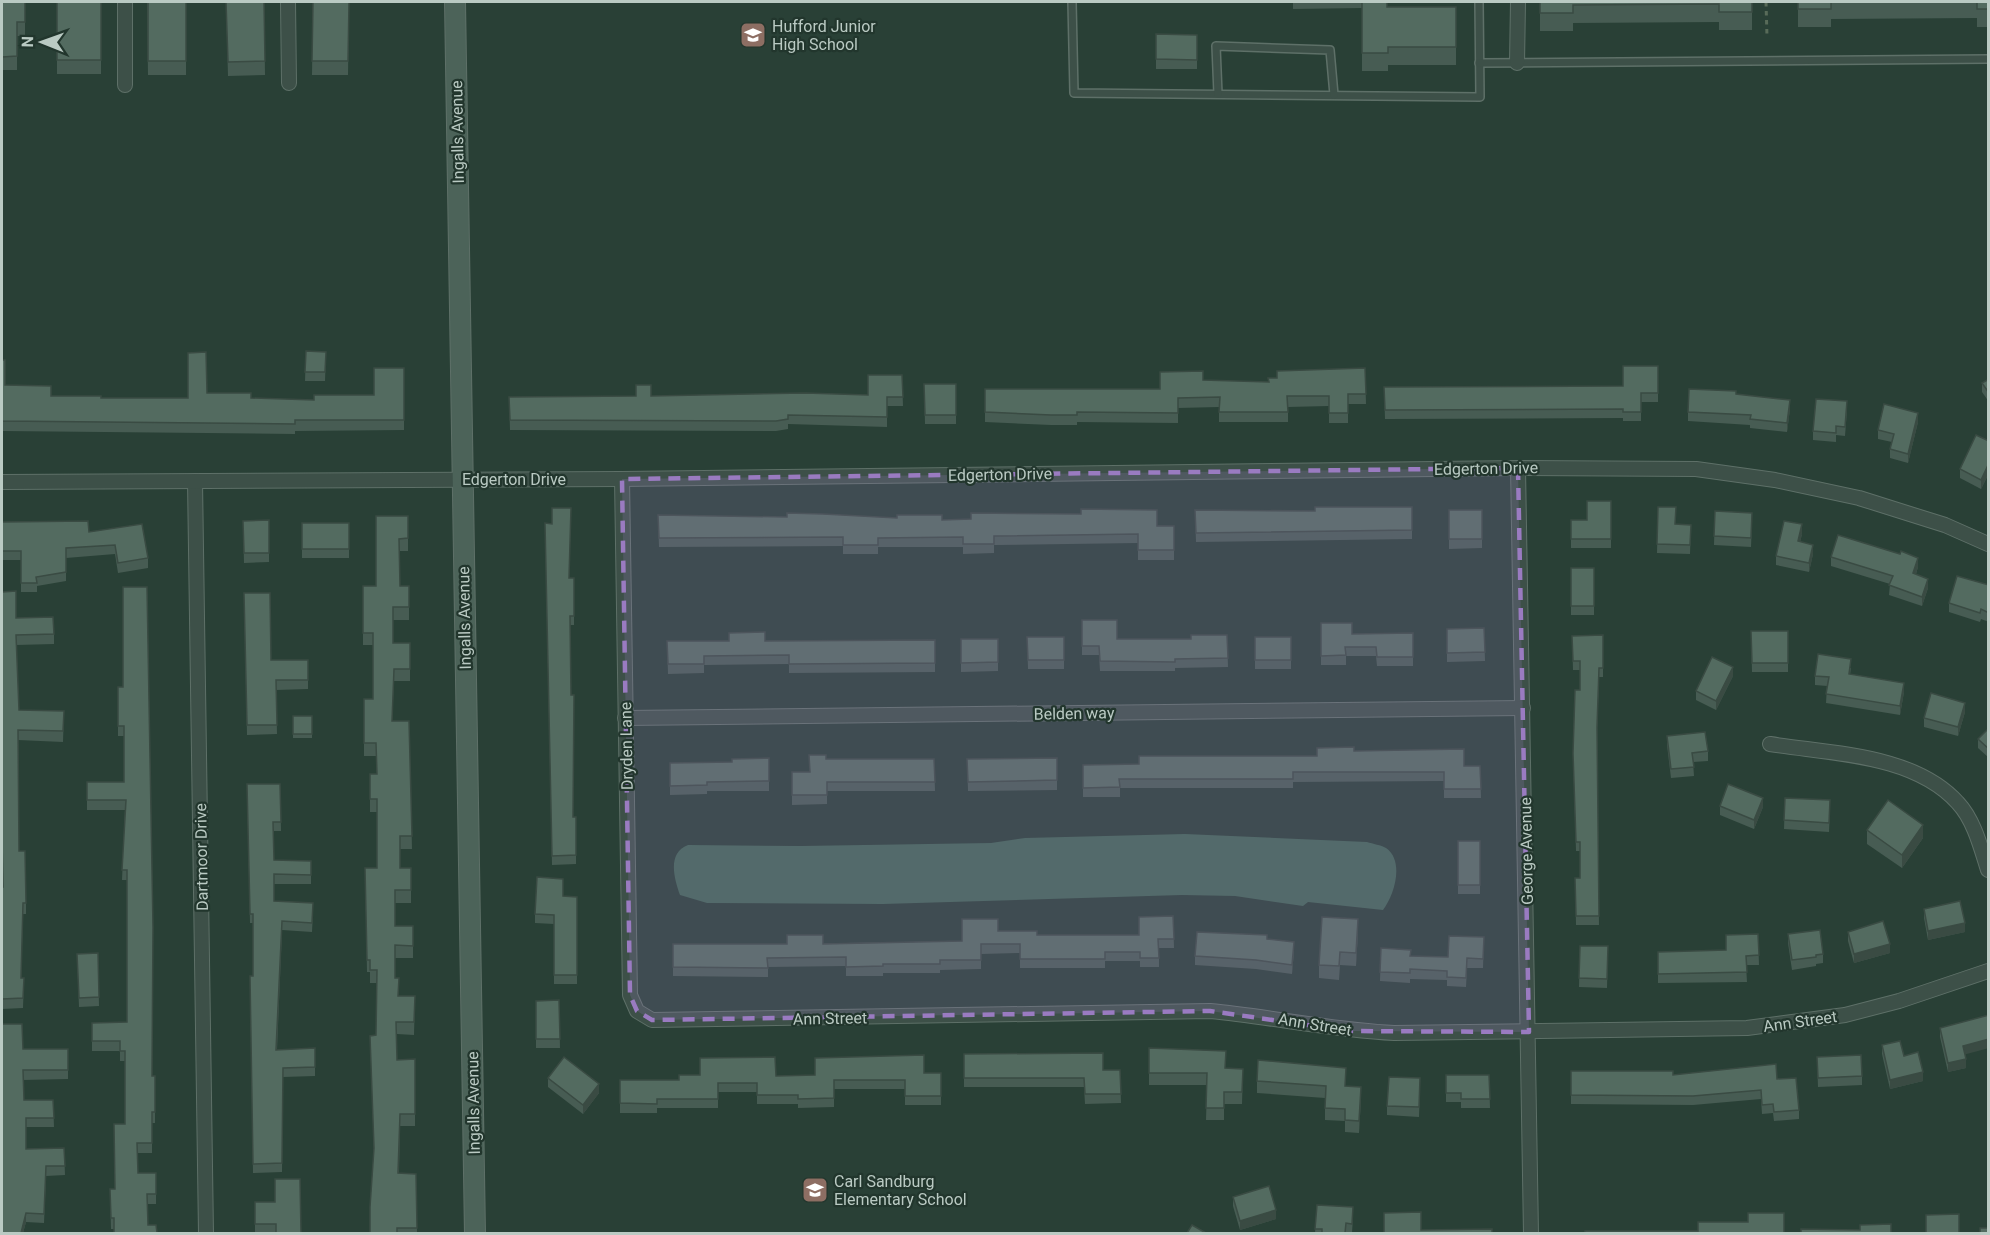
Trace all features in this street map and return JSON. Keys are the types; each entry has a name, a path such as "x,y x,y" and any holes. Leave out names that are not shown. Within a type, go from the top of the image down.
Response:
{"street":[{"path":"125,2 125,86"},
{"path":"288,2 289,83"},
{"name":"Ingalls Avenue","path":"455,2 475,1233"},
{"path":"1518,2 1518,63"},
{"name":"Edgerton Drive","path":"2,482 622,479 1518,468 1696,469 1775,480 1859,498 1946,525 1989,544"},
{"name":"George Avenue","path":"1518,468 1531,1233"},
{"name":"Dryden Lane","path":"622,479 630,996 637,1011"},
{"name":"Dartmoor Drive","path":"195,481 206,1233"},
{"name":"Belden way","path":"625,718 1523,708"},
{"path":"1770,744 1900,765 1928,777 1959,804 1979,842 1989,870"},
{"name":"Ann Street","path":"637,1011 652,1020 1210,1011 1264,1016 1360,1031 1677,1031 1758,1027 1845,1015 1899,1001 1989,971"}],"lane":[{"path":"1072,2 1074,93 1480,97 1479,2"},
{"path":"1218,94 1216,46 1330,50 1334,95"},
{"path":"1479,63 1989,59"}],"path":[{"path":"1766,2 1767,37"}],"highlighted area":[{"path":"1518,468 1529,1032 1349,1031 1210,1011 652,1020 637,1011 630,995 622,479"}],"shaded area":[{"path":"1185,834 1367,842 1384,847 1392,854 1396,870 1394,888 1383,910 1308,902 1303,906 1235,896 1182,895 883,904 707,903 680,895 674,874 677,854 688,845 991,843 1025,838"}],"building":[{"path":"2,2 25,2 25,22 17,22 17,56 2,57"},
{"path":"57,2 101,2 101,60 57,60"},
{"path":"148,2 186,2 186,61 148,61"},
{"path":"226,2 264,2 265,61 228,62"},
{"path":"313,2 349,2 348,61 312,61"},
{"path":"1362,2 1387,2 1387,7 1456,7 1456,47 1388,47 1388,53 1362,53"},
{"path":"1540,2 1752,2 1752,12 1719,12 1719,4 1573,5 1573,13 1540,13"},
{"path":"1798,2 1831,2 1831,9 1798,9"},
{"path":"1977,2 1989,2 1989,9 1977,9"},
{"path":"1156,34 1197,35 1197,60 1156,59"},
{"path":"306,351 326,352 325,372 305,372"},
{"path":"206,352 207,393 251,393 251,398 314,400 314,395 374,395 374,368 404,368 404,420 295,420 295,424 2,421 2,360 5,360 5,385 51,386 51,396 188,398 188,353"},
{"path":"1623,366 1658,366 1658,393 1641,393 1641,412 1623,412 1623,409 1385,410 1384,387 1623,386"},
{"path":"1365,368 1366,394 1348,394 1348,413 1329,413 1329,396 1287,396 1288,412 1219,412 1220,397 1178,398 1178,413 1077,412 1077,415 1051,415 985,412 985,389 1160,389 1160,372 1203,371 1203,380 1269,382 1268,378 1277,378 1277,371"},
{"path":"868,375 902,375 903,397 887,397 887,417 788,415 788,419 776,421 510,420 509,397 636,396 636,385 651,385 651,396 805,393 868,395"},
{"path":"1989,379 1989,393 1982,383"},
{"path":"924,384 956,384 956,415 925,415"},
{"path":"1689,389 1736,391 1736,394 1790,400 1787,423 1750,419 1751,415 1688,412"},
{"path":"1816,399 1847,401 1845,427 1836,426 1836,433 1813,431"},
{"path":"1884,404 1918,413 1908,454 1890,449 1894,434 1878,430"},
{"path":"1976,435 1989,441 1989,463 1981,480 1960,469"},
{"path":"1587,501 1611,501 1611,539 1571,539 1571,520 1587,520"},
{"path":"1315,507 1412,507 1412,530 1196,533 1195,510 1315,511"},
{"path":"1658,507 1676,507 1675,524 1691,525 1690,545 1657,544"},
{"path":"552,508 571,508 569,578 574,578 574,616 570,616 571,695 574,695 573,817 576,817 576,855 552,856 545,523 552,524"},
{"path":"1081,509 1157,510 1157,526 1174,526 1174,550 1138,550 1138,534 994,536 994,544 963,544 963,537 878,538 878,545 843,545 843,537 659,538 658,515 787,517 787,513 897,518 897,515 942,515 942,520 971,519 971,513 1081,514"},
{"path":"1449,510 1482,510 1482,539 1449,539"},
{"path":"1715,511 1752,513 1751,538 1714,536"},
{"path":"376,516 408,516 408,538 399,539 400,586 409,586 409,607 393,607 393,643 410,643 410,669 394,669 392,721 409,721 412,836 400,836 400,868 411,868 411,890 395,890 395,926 413,926 413,946 395,945 395,978 399,978 398,996 415,996 414,1022 396,1022 397,1060 415,1059 415,1114 400,1114 398,1173 416,1174 417,1228 397,1228 397,1233 370,1233 374,1148 370,1036 376,1035 377,970 370,970 370,960 367,960 365,868 377,868 377,799 370,799 370,774 377,774 376,743 364,743 364,699 373,699 373,633 363,633 363,586 376,586"},
{"path":"269,520 269,553 244,553 243,521"},
{"path":"88,521 89,532 142,524 148,558 118,563 115,545 66,548 66,572 36,577 37,583 21,583 21,551 2,551 2,522"},
{"path":"1784,521 1802,524 1798,541 1813,545 1809,563 1776,556"},
{"path":"302,523 349,523 349,549 302,549"},
{"path":"1838,535 1900,554 1901,551 1918,558 1913,573 1928,579 1922,597 1889,585 1893,576 1831,557"},
{"path":"1571,568 1594,568 1594,606 1571,606"},
{"path":"1957,576 1989,585 1989,613 1981,609 1980,613 1949,603"},
{"path":"123,587 147,587 153,927 152,1076 155,1076 155,1112 152,1112 152,1143 137,1143 138,1173 156,1173 156,1194 147,1194 148,1225 156,1225 157,1233 114,1233 110,1189 115,1189 114,1124 125,1124 125,1051 120,1051 120,1041 92,1041 92,1023 127,1022 127,870 122,870 126,800 87,800 87,782 124,782 124,726 118,726 118,687 123,687"},
{"path":"16,591 16,618 53,617 54,634 16,635 19,710 64,711 63,731 18,730 19,851 25,851 26,903 23,903 21,978 24,978 23,998 2,999 2,592"},
{"path":"244,593 270,593 271,660 308,660 308,680 276,680 277,725 247,725"},
{"path":"1082,620 1117,620 1117,639 1191,639 1191,635 1227,635 1228,658 1175,659 1175,662 1100,661 1099,646 1082,646"},
{"path":"1321,623 1352,623 1352,634 1413,633 1413,657 1377,657 1376,647 1345,647 1346,655 1321,656"},
{"path":"1484,628 1485,652 1447,653 1447,629"},
{"path":"1751,631 1788,631 1788,663 1752,663"},
{"path":"765,632 765,641 935,640 935,663 789,664 789,655 704,656 704,664 668,664 667,641 729,641 729,633"},
{"path":"1603,635 1603,668 1599,668 1597,727 1599,916 1576,916 1575,878 1580,878 1580,842 1576,842 1573,753 1575,690 1580,690 1580,661 1573,661 1572,636"},
{"path":"1027,637 1064,637 1064,660 1028,660"},
{"path":"1255,637 1291,637 1291,660 1255,660"},
{"path":"961,639 998,639 998,662 961,663"},
{"path":"1818,654 1851,659 1849,674 1904,683 1900,706 1826,694 1829,677 1815,676"},
{"path":"1712,657 1733,667 1716,701 1696,691"},
{"path":"1931,693 1965,703 1958,727 1924,718"},
{"path":"293,716 312,716 312,734 293,734"},
{"path":"1989,728 1989,749 1978,739"},
{"path":"1705,732 1708,751 1692,753 1694,767 1671,769 1667,736"},
{"path":"1354,747 1354,751 1464,749 1464,766 1480,766 1481,789 1444,789 1444,772 1293,772 1293,779 1119,779 1120,787 1083,788 1083,765 1139,764 1139,756 1317,756 1317,748"},
{"path":"809,755 826,755 826,759 934,759 935,782 827,782 827,795 792,795 792,772 810,772"},
{"path":"769,758 769,781 707,782 707,785 670,786 670,763 732,762 732,759"},
{"path":"1057,758 1057,780 968,782 967,759"},
{"path":"247,784 280,784 281,822 273,822 274,860 311,861 311,875 274,874 274,901 313,903 312,923 282,921 276,1050 315,1048 315,1067 283,1068 282,1163 253,1164 250,976 253,976 253,914 250,914"},
{"path":"1728,784 1763,798 1754,820 1720,806"},
{"path":"1785,798 1830,800 1829,823 1784,820"},
{"path":"1888,800 1923,825 1902,855 1867,830"},
{"path":"1458,841 1480,841 1480,885 1458,885"},
{"path":"537,877 563,879 563,896 577,897 577,975 554,975 554,915 535,914"},
{"path":"1960,901 1965,923 1928,931 1924,909"},
{"path":"1173,916 1174,939 1158,939 1159,958 1140,958 1140,952 1105,952 1105,959 1020,959 1020,944 981,944 981,960 940,960 940,964 883,964 883,966 846,967 846,957 767,958 768,968 673,967 673,944 787,944 787,935 823,935 823,944 962,941 962,919 998,919 998,931 1037,931 1037,935 1139,935 1139,917"},
{"path":"1322,917 1358,919 1356,953 1340,952 1339,966 1319,965"},
{"path":"1883,921 1890,944 1854,954 1848,932"},
{"path":"1820,930 1823,954 1792,960 1788,934"},
{"path":"1197,932 1267,935 1267,939 1294,942 1292,965 1195,956"},
{"path":"1758,934 1759,955 1746,956 1747,972 1658,974 1658,952 1726,950 1726,935"},
{"path":"1449,936 1484,937 1483,959 1467,958 1466,978 1447,977 1447,971 1410,969 1410,973 1380,972 1381,948 1411,950 1410,956 1448,957"},
{"path":"1580,946 1608,946 1607,979 1579,978"},
{"path":"98,953 99,997 79,998 77,954"},
{"path":"559,1000 560,1039 536,1039 536,1001"},
{"path":"1989,1015 1989,1039 1963,1046 1966,1059 1948,1063 1940,1028"},
{"path":"2,1024 22,1024 23,1049 68,1049 68,1070 23,1070 24,1100 53,1100 54,1118 26,1118 26,1149 64,1148 65,1166 46,1166 44,1214 26,1213 21,1233 2,1233"},
{"path":"1900,1041 1904,1056 1918,1052 1923,1072 1890,1080 1882,1045"},
{"path":"1149,1048 1226,1051 1225,1068 1243,1069 1242,1092 1224,1092 1224,1108 1206,1108 1207,1073 1149,1073"},
{"path":"1103,1053 1103,1070 1120,1070 1121,1094 1085,1094 1084,1078 964,1078 964,1054"},
{"path":"924,1055 924,1073 941,1073 941,1096 905,1096 905,1080 834,1080 834,1098 798,1099 798,1095 757,1095 757,1083 718,1083 718,1099 657,1099 657,1104 620,1103 620,1080 679,1080 679,1075 700,1075 700,1058 775,1057 776,1076 815,1075 815,1058"},
{"path":"1861,1055 1862,1076 1818,1078 1817,1057"},
{"path":"564,1057 599,1084 583,1105 548,1078"},
{"path":"1258,1060 1346,1068 1345,1086 1361,1087 1359,1121 1345,1120 1345,1109 1325,1108 1326,1086 1257,1081"},
{"path":"1776,1064 1777,1079 1796,1078 1799,1110 1774,1112 1773,1104 1762,1105 1761,1090 1693,1096 1571,1095 1571,1071 1673,1071 1673,1075"},
{"path":"1446,1075 1489,1075 1490,1099 1461,1099 1461,1093 1446,1093"},
{"path":"1389,1077 1420,1078 1419,1107 1387,1106"},
{"path":"275,1179 300,1179 301,1233 276,1233 276,1224 255,1224 255,1202 275,1202"},
{"path":"1269,1186 1276,1210 1240,1221 1233,1197"},
{"path":"1317,1205 1353,1207 1352,1224 1346,1223 1345,1233 1322,1233 1322,1229 1315,1229"},
{"path":"1421,1212 1421,1230 1492,1229 1492,1233 1384,1233 1384,1213"},
{"path":"1748,1213 1784,1213 1784,1233 1585,1233 1585,1231 1698,1231 1698,1222 1748,1222"},
{"path":"1959,1214 1959,1233 1926,1233 1926,1215"},
{"path":"1891,1224 1891,1233 1801,1233 1801,1229 1860,1230 1860,1225"},
{"path":"1192,1225 1206,1233 1187,1233"},
{"path":"1980,1228 1989,1228 1989,1233 1980,1233"}],"place":[{"name":"Hufford Junior High School","path":"753,35"},
{"name":"Carl Sandburg Elementary School","path":"815,1190"}]}
